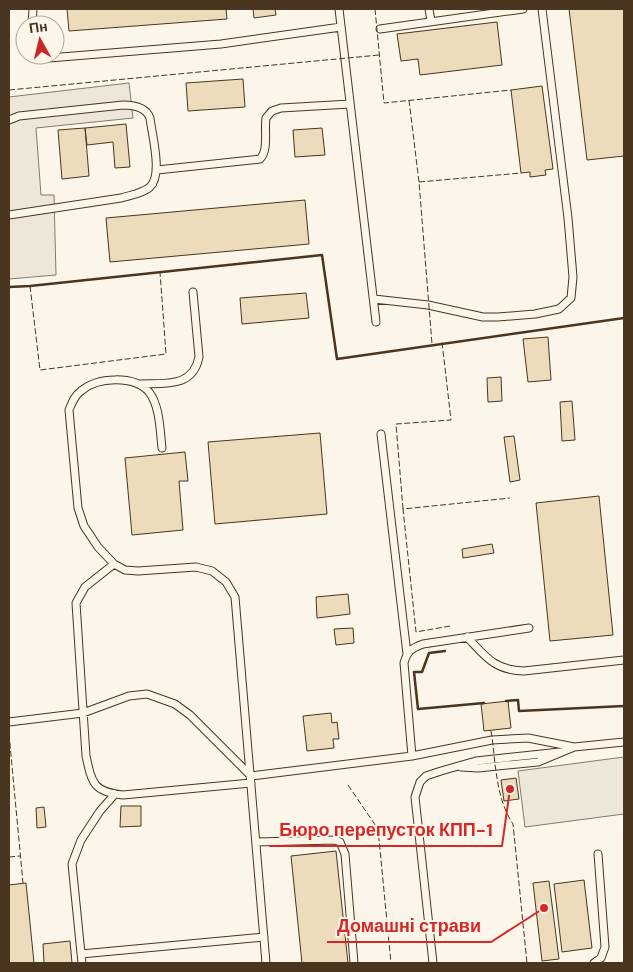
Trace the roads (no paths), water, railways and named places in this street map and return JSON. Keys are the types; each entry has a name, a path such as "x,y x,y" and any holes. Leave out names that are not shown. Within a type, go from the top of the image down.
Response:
{"lane":[{"path":"339,9 376,322"},
{"path":"430,9 431,21"},
{"path":"380,29 523,9"},
{"path":"374,299 428,305 474,315 498,317 551,311 563,306 570,298 573,277 568,218 542,9"},
{"path":"65,57 220,44 341,26"},
{"path":"157,170 260,159 264,155 265,150 264,126 266,118 272,111 281,108 350,104"},
{"path":"9,120 19,116 134,105 143,109 150,118 157,170 154,183 138,193 121,198 9,215"},
{"path":"194,292 199,357 197,367 191,374 183,380 172,384 140,384 131,381 93,384 81,390 73,400 69,410 78,508 91,538 114,564 125,570 138,571 196,567 212,571 226,582 235,597 266,963"},
{"path":"140,384 149,392 155,403 162,448"},
{"path":"381,434 407,654 404,663 412,756"},
{"path":"114,564 80,594 76,603 86,756 90,774 97,787 106,793 124,795 251,780 412,756 492,740 528,738 574,747"},
{"path":"407,654 413,648 423,644 529,628"},
{"path":"467,637 490,660 499,667 510,671 624,660"},
{"path":"9,722 83,713 129,696 147,694 175,704 190,715 251,780"},
{"path":"433,963 415,797 420,782 426,776 476,761 560,752 574,747 624,742"},
{"path":"82,963 72,864 81,840 100,811 115,794"},
{"path":"256,842 335,840 340,842 345,854 354,963"},
{"path":"594,963 601,958 605,947 598,854"},
{"path":"81,954 264,937"}],"place":[{"name":"Бюро перепусток КПП-1","path":"510,789"},
{"name":"Домашні страви","path":"544,908"}]}
